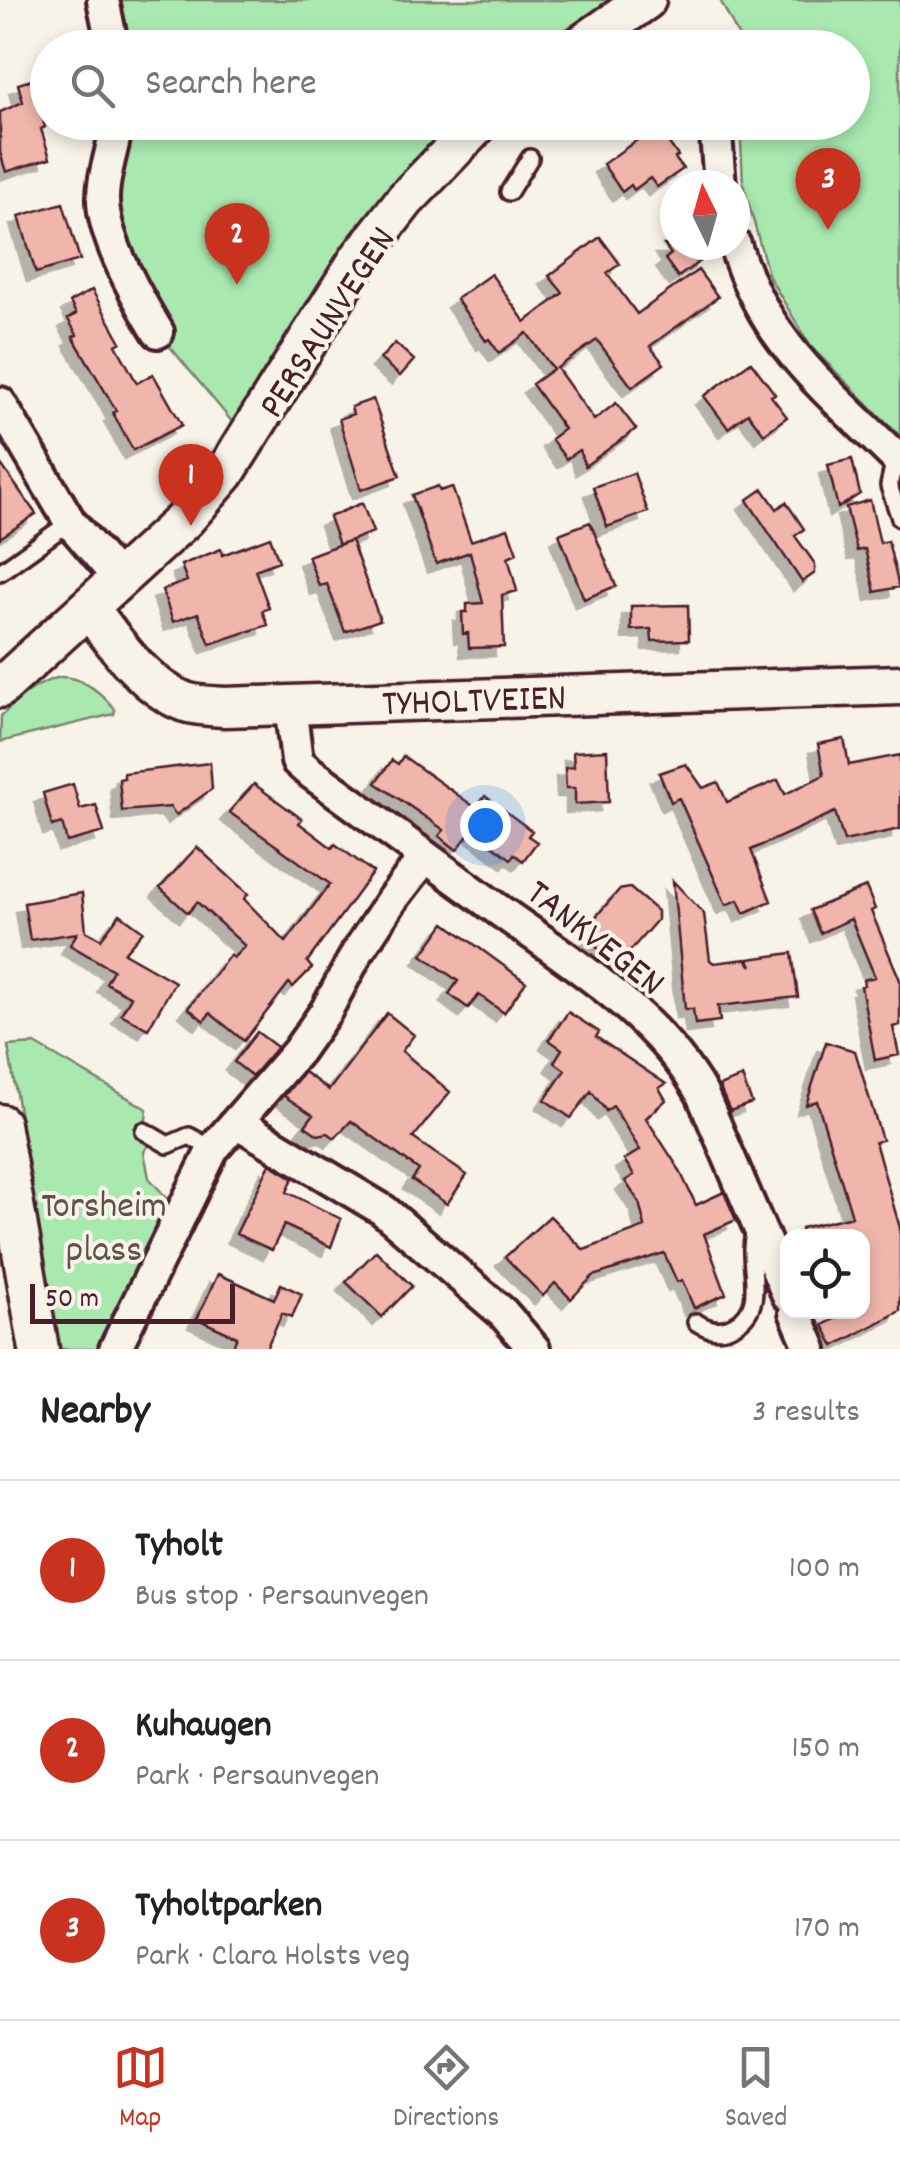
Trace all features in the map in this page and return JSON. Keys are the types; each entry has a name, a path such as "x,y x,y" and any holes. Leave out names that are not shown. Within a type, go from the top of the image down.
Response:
{"street":[{"path":"102,0 109,30"},
{"path":"603,30 646,0"},
{"path":"113,140 103,201 108,223 133,290 158,332"},
{"name":"PERSAUNVEGEN","path":"0,688 185,519 225,473 360,259 406,200 463,140"},
{"path":"717,140 719,170"},
{"path":"739,260 745,279 779,340 824,391 897,459"},
{"path":"0,403 70,522 119,579"},
{"name":"TYHOLTVEIEN","path":"89,608 130,659 162,690 183,701 224,707 900,684"},
{"name":"TANKVEGEN","path":"290,705 297,761 544,943 658,1034 686,1066 702,1094 780,1276"},
{"path":"115,1349 214,1149 238,1124 326,1010 366,940 425,857"},
{"path":"0,1124 39,1349"},
{"path":"238,1124 383,1210 503,1313 534,1349"},
{"path":"798,1319 811,1349"}],"lane":[{"path":"509,192 530,158"},
{"path":"897,459 889,486 900,518"},
{"path":"0,572 70,522"},
{"path":"144,1131 168,1144 189,1136 214,1149"},
{"path":"696,1322 706,1329 728,1329 742,1321 754,1300 756,1272 750,1242 758,1226"}],"green space":[{"path":"103,0 645,0 604,30 109,30"},
{"path":"720,0 900,0 900,436 811,347 769,277 750,208 750,170 742,170 741,140 870,140 870,30 735,30"},
{"path":"114,140 468,140 247,440 158,332 105,183"},
{"path":"61,677 91,687 110,704 114,714 0,742 1,716 36,687"},
{"name":"Torsheim plass","path":"35,1044 147,1109 145,1130 154,1137 144,1152 149,1178 180,1213 115,1349 59,1349 8,1046"}],"building":[{"path":"30,80 30,140 44,140 50,158 6,172 0,152 0,112 23,102 18,84"},
{"path":"637,140 667,140 683,169 660,170 657,187 650,178 634,190 631,185 622,192 603,164"},
{"path":"63,203 80,260 36,273 19,216"},
{"path":"600,237 620,264 607,273 637,314 698,270 718,297 650,346 664,364 632,387 597,340 557,368 594,420 616,403 636,429 585,466 579,450 566,459 551,439 564,429 532,384 553,369 527,333 499,353 456,299 491,274 525,322 563,293 549,276"},
{"path":"666,260 702,260 678,277"},
{"path":"92,290 121,342 116,345 137,383 153,374 182,425 133,450 113,413 116,411 73,337 77,335 68,319 76,314 70,302"},
{"path":"395,343 414,360 400,376 380,359"},
{"path":"751,362 787,417 764,434 748,413 728,428 704,396"},
{"path":"373,399 400,476 361,490 339,419 353,414 351,407"},
{"path":"852,459 860,494 838,508 828,465"},
{"path":"0,463 36,514 0,538"},
{"path":"634,473 648,512 607,527 593,487"},
{"path":"438,486 440,491 452,487 471,541 508,528 517,553 508,557 517,591 502,595 504,647 469,648 468,633 463,634 462,612 467,612 467,604 483,603 470,552 436,564 412,495"},
{"path":"763,489 777,509 786,502 804,529 795,536 815,564 815,573 802,582 747,500"},
{"path":"870,500 880,543 888,541 899,587 875,592 865,549 857,551 846,507"},
{"path":"362,503 373,532 339,545 329,517"},
{"path":"590,522 616,586 584,599 559,534"},
{"path":"270,537 279,561 255,570 269,608 262,611 268,625 210,644 198,613 173,622 162,590 187,581 181,565 221,549 222,555"},
{"path":"351,540 380,620 345,632 327,584 319,586 308,556"},
{"path":"688,605 689,640 652,641 651,629 631,630 631,606"},
{"path":"844,739 849,765 900,755 900,829 844,841 835,812 751,850 771,901 744,913 738,900 726,905 679,798 671,802 659,773 686,764 703,788 718,782 727,802 778,780 785,794 824,775 818,744"},
{"path":"607,750 609,802 575,804 575,788 566,788 565,768 574,767 573,752"},
{"path":"403,756 476,808 485,796 532,831 528,836 537,842 523,861 514,854 511,859 472,830 457,850 439,836 444,830 376,783 392,760 398,764"},
{"path":"210,763 212,789 176,815 170,807 122,811 119,779 124,778 124,773"},
{"path":"73,784 80,809 96,805 104,832 67,842 62,823 52,826 43,793"},
{"path":"254,784 302,819 299,823 332,848 335,844 373,872 307,962 312,968 293,987 289,983 244,1041 210,1013 204,1021 188,1008 230,955 233,958 245,946 197,902 188,913 160,888 197,847 248,894 244,899 286,942 330,884 229,812"},
{"path":"673,881 704,914 710,960 714,963 746,959 752,966 749,959 792,953 798,997 718,1006 720,1021 695,1024 693,1009 685,1009"},
{"path":"866,887 875,909 871,911 900,980 900,1025 893,1027 899,1055 875,1060 861,986 863,980 875,977 851,919 820,933 810,910"},
{"path":"630,888 657,911 657,920 624,958 606,955 594,945 588,926 619,890"},
{"path":"82,893 86,931 101,939 120,914 143,931 124,953 175,982 148,1029 121,1014 131,997 106,983 113,970 70,945 77,933 30,940 24,903"},
{"path":"445,923 526,982 504,1013 479,995 468,1008 449,994 458,981 422,955"},
{"path":"568,1012 599,1032 596,1037 666,1084 659,1088 666,1100 646,1118 679,1169 696,1205 724,1192 736,1220 704,1234 726,1294 694,1308 664,1253 593,1276 571,1299 555,1283 543,1296 505,1257 550,1216 584,1250 645,1227 639,1202 625,1181 634,1175 624,1160 640,1150 613,1106 606,1111 591,1091 571,1118 545,1100 565,1070 554,1062 562,1049 549,1040"},
{"path":"387,1013 414,1035 402,1051 450,1092 413,1138 467,1175 447,1204 412,1180 419,1170 351,1121 335,1138 328,1133 318,1135 305,1126 313,1115 284,1096 304,1072 329,1090"},
{"path":"257,1032 277,1047 252,1076 234,1062"},
{"path":"826,1042 855,1051 882,1140 875,1142 900,1228 900,1311 834,1346 823,1325 835,1319 870,1319 870,1229 801,1229 852,1216 817,1101 806,1105"},
{"path":"742,1077 752,1103 730,1111 719,1086"},
{"path":"270,1164 293,1178 287,1192 341,1219 331,1247 284,1225 272,1250 236,1234"},
{"path":"376,1251 412,1286 382,1317 346,1282"},
{"path":"218,1274 274,1299 281,1284 302,1294 292,1317 282,1313 266,1349 232,1349 237,1337 197,1319"}],"place":[{"name":"Tyholtparken","path":"828,230"},
{"name":"Kuhaugen","path":"237,285"},
{"name":"Tyholt","path":"191,526"}]}
